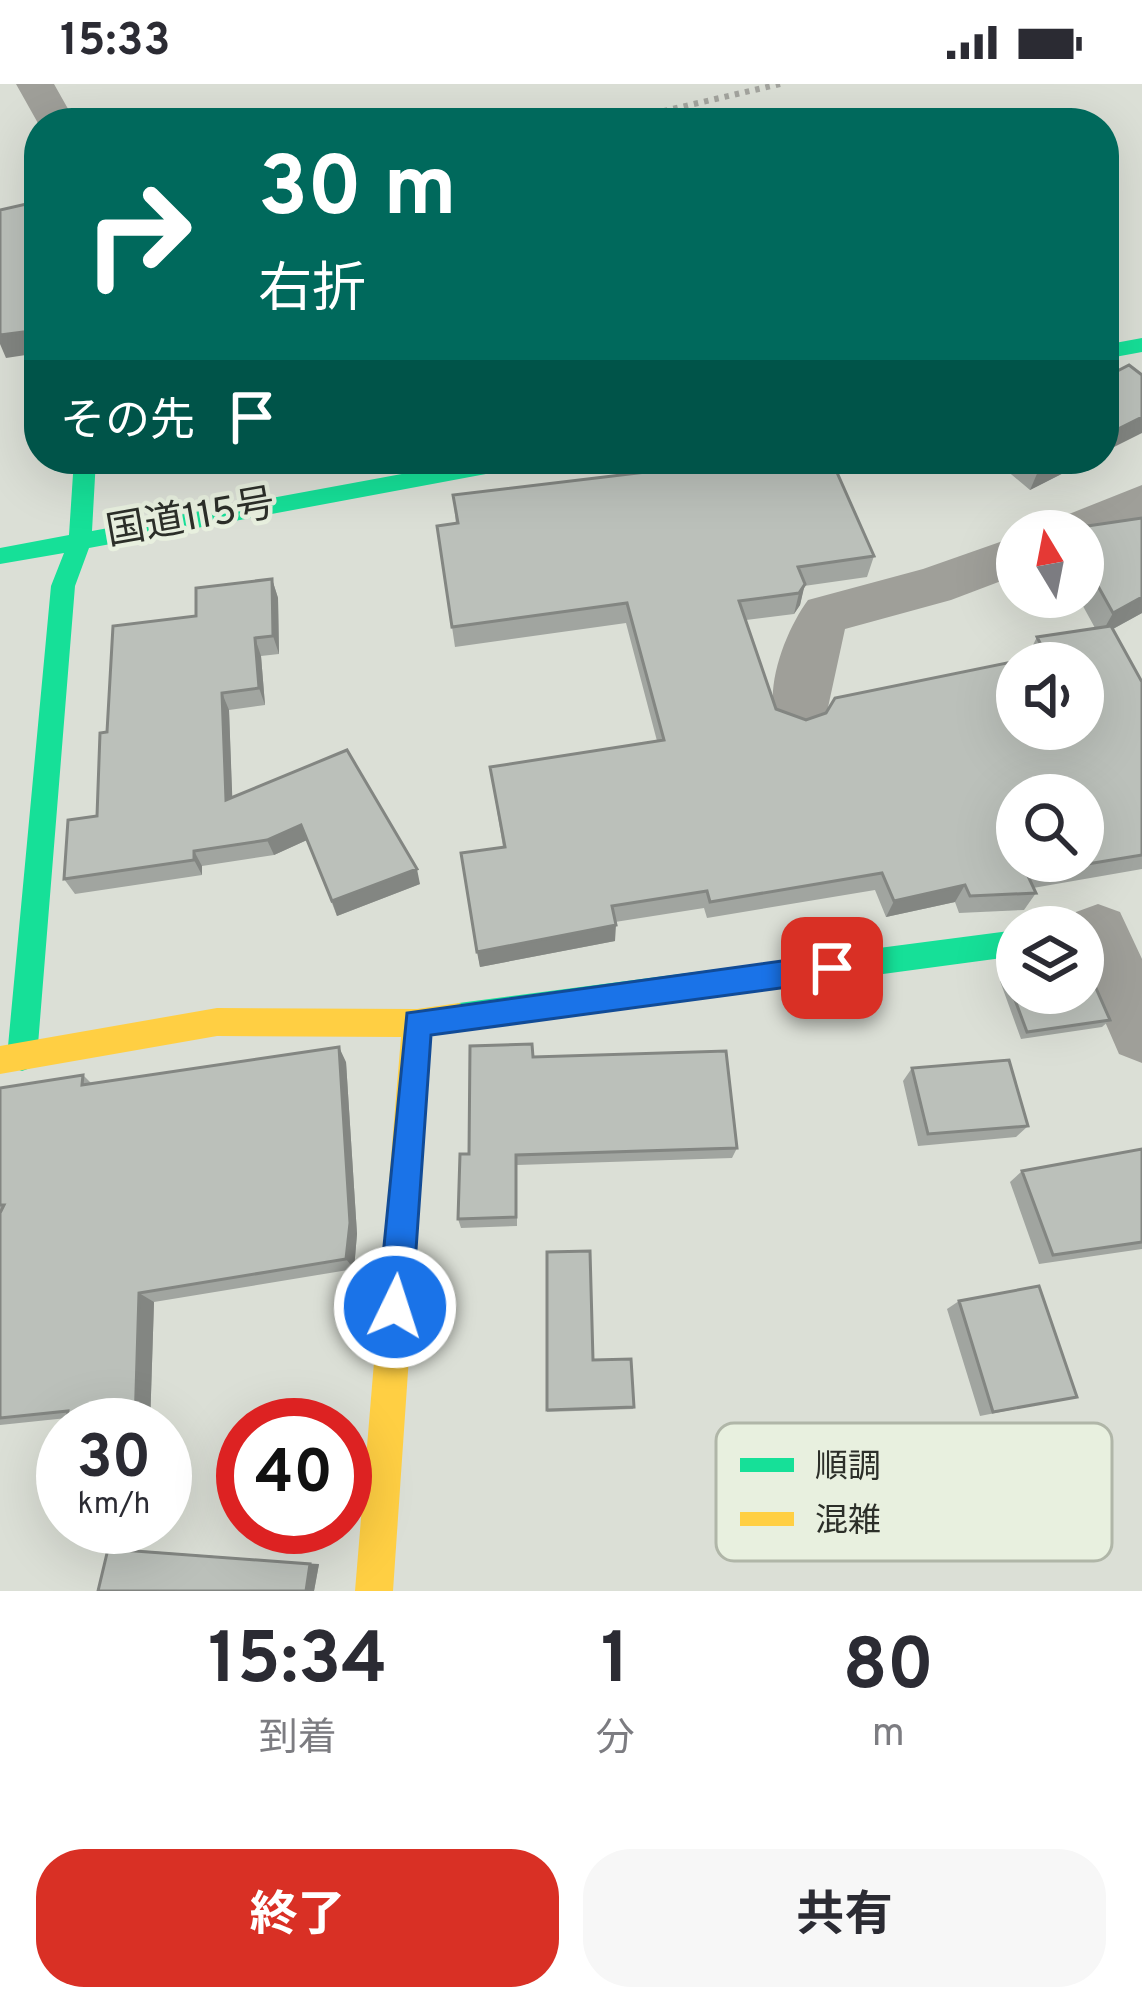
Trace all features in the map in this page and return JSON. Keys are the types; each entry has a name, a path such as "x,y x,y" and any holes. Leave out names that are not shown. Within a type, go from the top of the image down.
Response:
{"main road":[{"path":"84,474 80,541 63,586 11,1059 217,1022 417,1023 996,946"},
{"name":"国道115号","path":"0,556 443,474"},
{"path":"374,1591 417,1023"}],"street":[{"path":"1104,519 1142,503"},
{"path":"799,712 814,632 827,614 932,586 996,563"},
{"path":"1108,931 1142,1032"}],"path":[{"path":"677,108 780,84"}],"building":[{"path":"24,205 24,332 0,335 0,210"},
{"path":"1129,365 1142,375 1142,417 1119,428 1119,370"},
{"path":"629,474 838,474 874,556 798,567 805,584 799,593 739,601 776,709 806,720 826,713 835,698 996,665 996,750 1104,750 1104,642 1040,642 1037,637 1111,626 1142,682 1142,855 1104,861 1104,774 996,774 996,882 1031,882 1036,893 970,896 965,885 894,901 882,873 710,902 707,891 612,906 616,925 477,952 461,853 505,847 490,767 664,740 627,603 452,627 437,526 458,523 453,495"},
{"path":"1142,518 1142,597 1113,613 1104,597 1104,524"},
{"path":"272,579 273,636 255,638 259,688 222,693 226,800 347,750 417,869 332,901 301,825 267,840 194,851 194,860 64,879 68,820 97,816 100,733 107,732 113,626 196,616 196,588"},
{"path":"1104,1006 1110,1020 1027,1032 1020,1014 1104,1014"},
{"path":"532,1044 533,1057 726,1051 737,1148 516,1155 516,1217 458,1219 460,1154 469,1154 470,1046"},
{"path":"339,1047 350,1223 346,1259 139,1293 136,1398 36,1398 36,1414 0,1418 0,1213 4,1205 0,1205 0,1088 83,1075 82,1085"},
{"path":"1009,1060 1028,1126 928,1134 912,1068"},
{"path":"1142,1149 1142,1242 1053,1255 1022,1171"},
{"path":"590,1251 593,1360 631,1359 634,1407 547,1410 547,1252"},
{"path":"1039,1286 1077,1397 993,1412 959,1301"},
{"path":"107,1554 310,1564 306,1591 98,1591"}],"traffic: fast":[{"path":"1119,349 1142,345"},
{"path":"22,1057 63,586 80,541 84,474"},
{"path":"0,556 443,474"},
{"path":"459,1017 996,946"}],"traffic: slow":[{"path":"0,1060 217,1022 417,1023 459,1017"},
{"path":"374,1591 417,1023"}],"route":[{"path":"395,1307 417,1023 832,968"}]}
